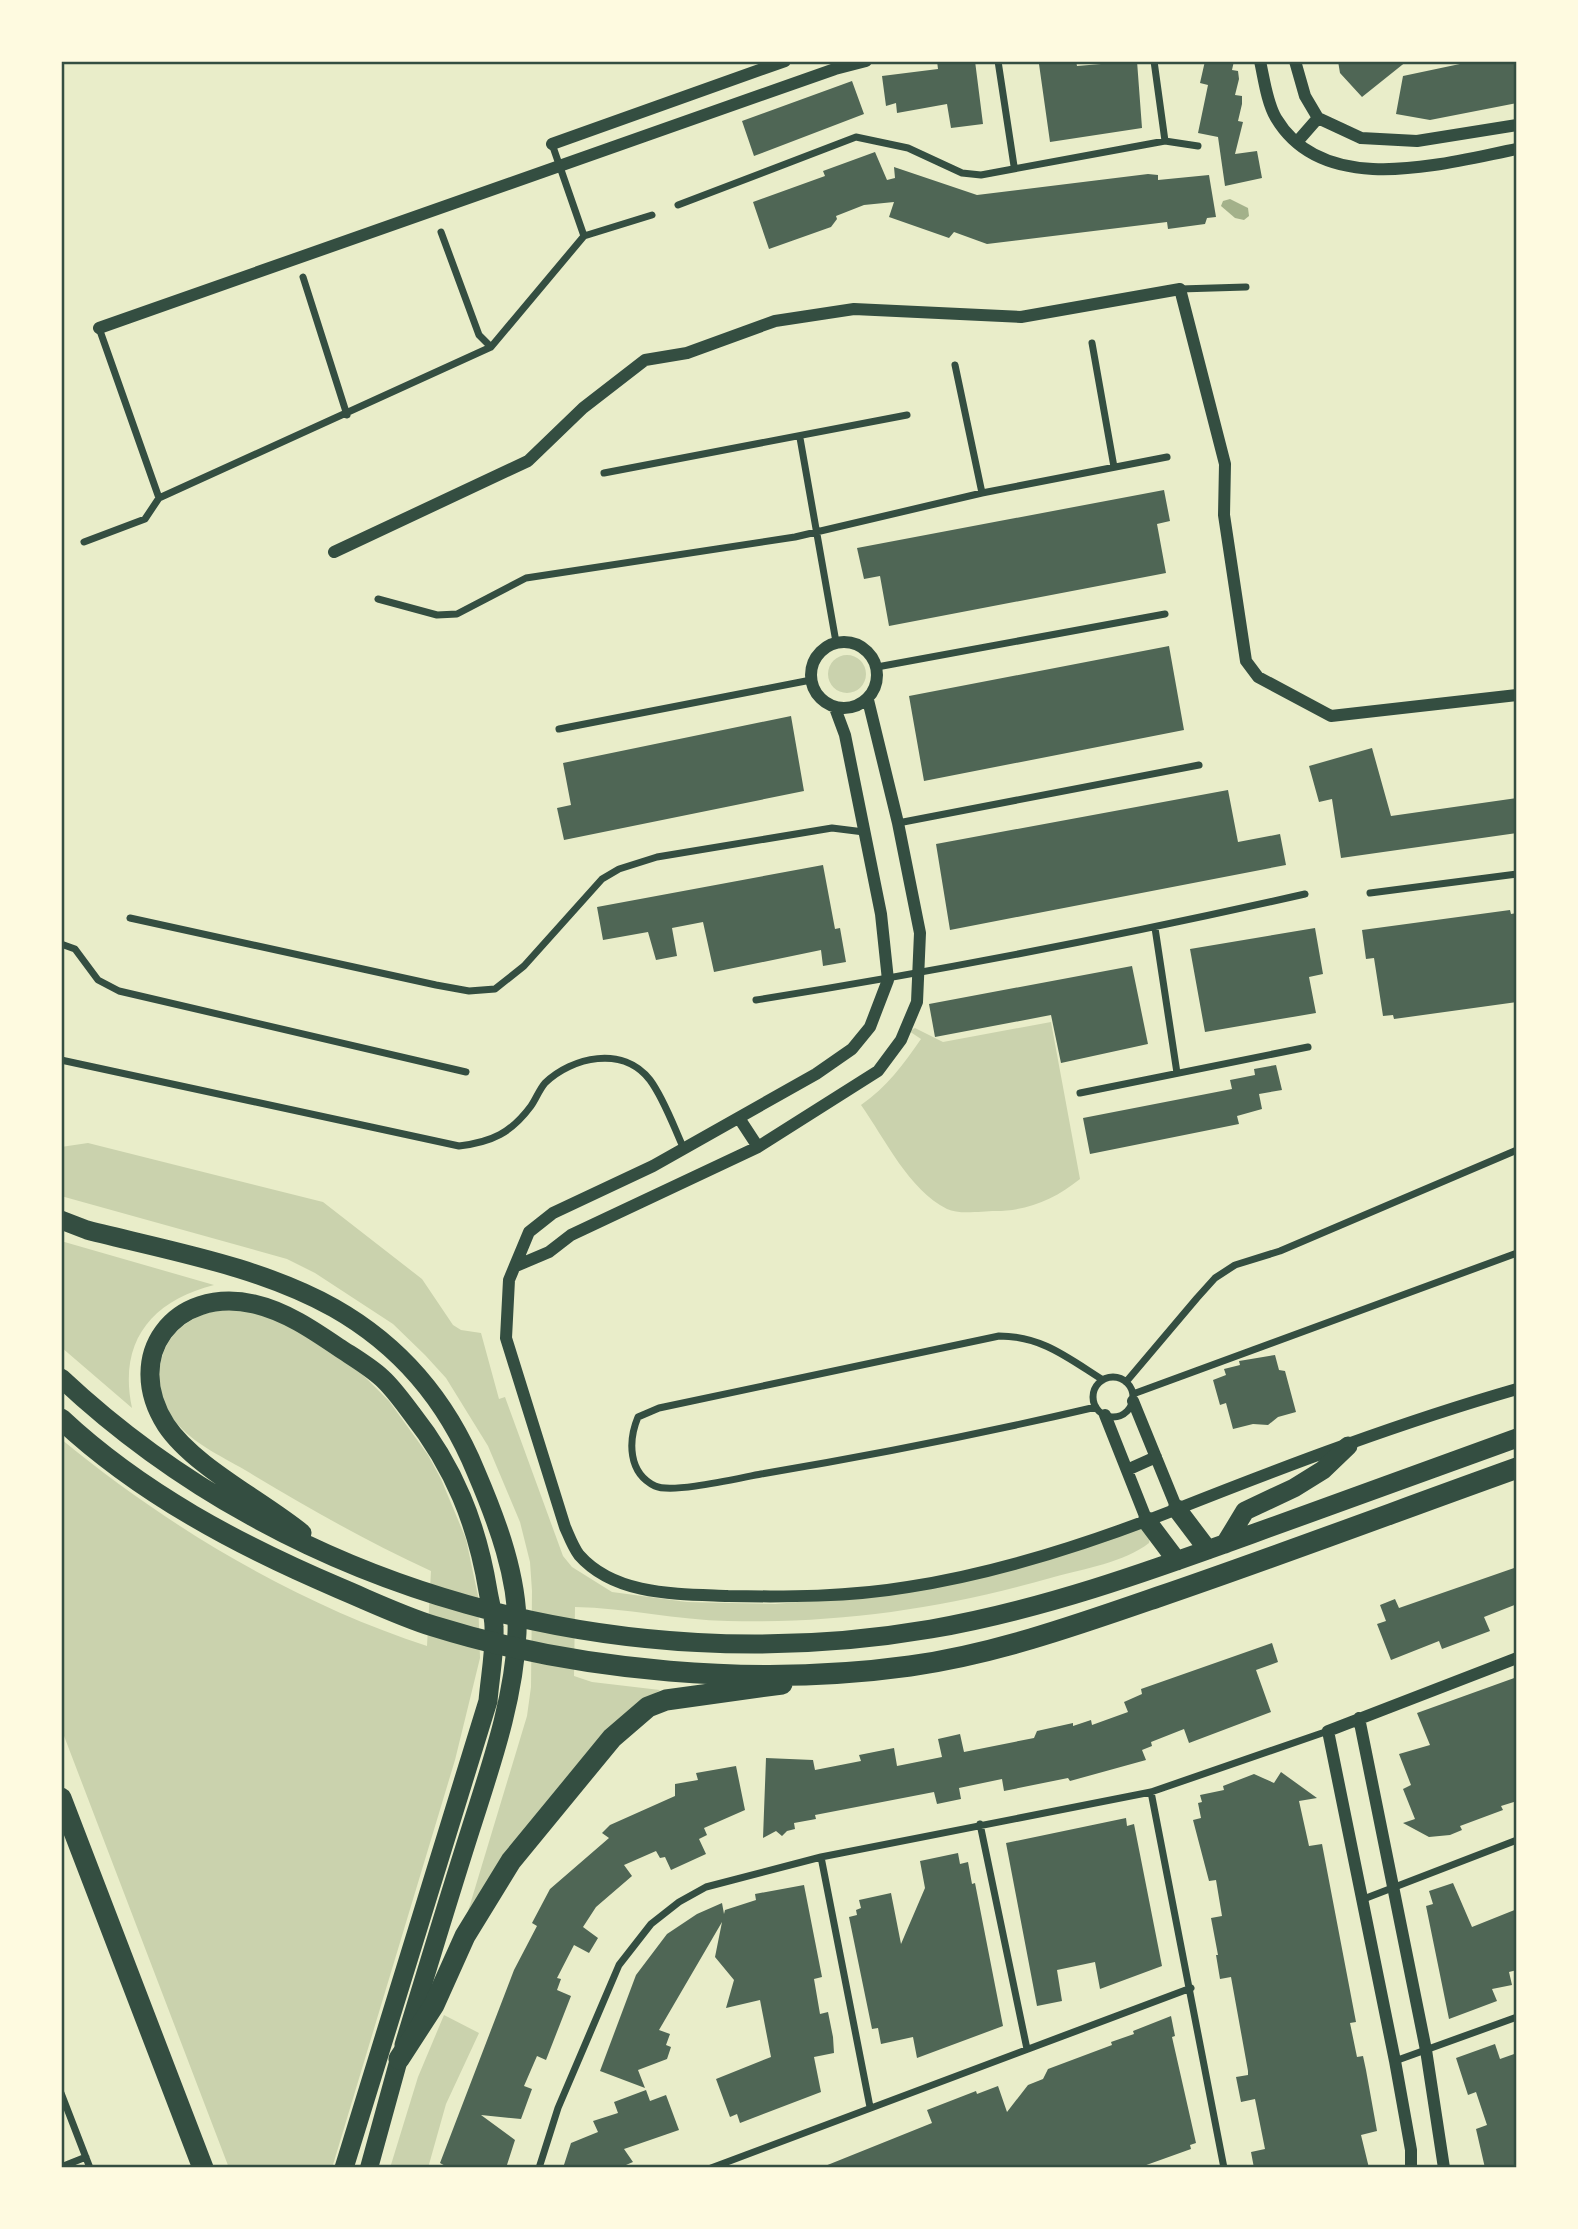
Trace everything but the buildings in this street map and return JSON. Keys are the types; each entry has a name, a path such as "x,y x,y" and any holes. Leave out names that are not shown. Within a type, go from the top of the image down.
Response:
{"highway":[{"path":"61,1220 87,1230 278,1282 334,1308 386,1343 421,1377 449,1415 485,1492 511,1577 517,1632 507,1705 399,2059"},
{"path":"333,1558 276,1511 183,1446 166,1425 155,1403 150,1377 156,1350 167,1325 181,1312 203,1303 226,1301 255,1304 288,1316 383,1378 435,1443 466,1502 481,1549 494,1626 488,1701 344,2168"},
{"path":"61,1378 159,1460 249,1515 333,1558 431,1593 573,1630 678,1644 760,1645 854,1638 930,1629 994,1615 1077,1594 1177,1561 1517,1438"},
{"path":"61,1419 93,1448 219,1532 314,1577 431,1625 565,1658 719,1673 826,1675"},
{"path":"1217,1547 1245,1511 1294,1488 1323,1470 1348,1446"},
{"path":"399,2059 434,2006 465,1936 511,1861 612,1738 648,1707 666,1700 749,1690 826,1675 914,1665 1042,1637 1218,1577 1517,1468"},
{"path":"1177,1509 1217,1547"},
{"path":"1147,1521 1177,1561"},
{"path":"61,1798 203,2168"}],"main road":[{"path":"369,2168 399,2059"}],"street":[{"path":"159,499 99,328 561,166 834,65 866,61"},
{"path":"998,61 1014,166"},
{"path":"1154,61 1165,141"},
{"path":"1260,61 1276,118 1297,142 1326,161 1363,169 1413,169 1517,149"},
{"path":"1295,61 1305,96 1318,118 1361,138 1386,142 1417,141 1517,125"},
{"path":"584,236 552,144 781,62"},
{"path":"1297,142 1318,118"},
{"path":"678,205 856,137 908,148 962,173 981,174 1165,141 1198,146"},
{"path":"84,542 145,519 159,499 491,347 584,236 652,215"},
{"path":"441,232 479,335 491,347"},
{"path":"303,277 347,415"},
{"path":"334,552 528,461 583,408 645,360 687,353 775,321 854,309 1021,317 1180,289 1246,288"},
{"path":"1180,289 1225,464 1224,515 1246,661 1258,677 1331,716 1517,695"},
{"path":"1092,343 1114,467"},
{"path":"954,365 982,493"},
{"path":"604,473 800,438 907,415"},
{"path":"800,438 836,642"},
{"path":"378,600 437,615 457,614 526,578 816,532 982,493 1167,457"},
{"path":"877,667 1165,614"},
{"path":"836,642 862,646 872,655 877,667 875,690 868,700 853,708 835,708 823,702 815,692 811,680 816,656 836,642"},
{"path":"559,729 811,680"},
{"path":"516,1266 549,1252 571,1236 758,1147 830,1104 888,1061 910,1022 917,1002 920,933 898,822 868,700"},
{"path":"835,708 845,735 881,914 888,980 870,1027 852,1049 830,1066 653,1166 553,1213 529,1233 509,1280 506,1338 565,1527 577,1553 596,1571 638,1589 694,1595 763,1597 908,1587 1005,1566 1147,1521 1348,1446 1517,1389"},
{"path":"898,822 1199,765"},
{"path":"130,918 458,989 495,989 524,966 602,879 619,869 657,857 832,828 864,832"},
{"path":"1370,893 1517,874"},
{"path":"756,1000 888,980 1155,928 1305,894"},
{"path":"1155,928 1177,1073"},
{"path":"61,944 75,949 98,980 119,991 466,1072"},
{"path":"1080,1093 1308,1047"},
{"path":"61,1060 459,1146 496,1139 514,1127 544,1085 569,1064 601,1057 631,1064 649,1079 684,1147"},
{"path":"740,1118 758,1147"},
{"path":"1126,1382 1206,1288 1235,1265 1279,1251 1517,1150"},
{"path":"1177,1509 1133,1397 1126,1382 1117,1378 1103,1380 1043,1344 1024,1336 999,1336 659,1408 638,1417 631,1435 632,1457 640,1476 658,1488 691,1486 861,1457 1101,1411 1119,1416 1125,1413 1133,1397 1517,1254"},
{"path":"1103,1380 1094,1393 1147,1521"},
{"path":"1127,1470 1156,1457"},
{"path":"539,2168 558,2108 620,1965 651,1924 679,1902 706,1887 821,1857 1151,1792 1328,1731 1517,1658"},
{"path":"1359,1718 1426,2050 1444,2168"},
{"path":"1328,1731 1360,1901 1395,2061 1411,2150 1411,2168"},
{"path":"1151,1792 1224,2167"},
{"path":"980,1824 1027,2049"},
{"path":"1360,1901 1517,1840"},
{"path":"821,1857 870,2107"},
{"path":"711,2168 1191,1988"},
{"path":"1395,2061 1517,2017"},
{"path":"61,2093 90,2168"},
{"path":"61,2167 86,2157"}],"shaded area":[{"path":"1230,199 1248,208 1249,216 1244,220 1235,218 1221,206 1223,201"},
{"path":"847,655 860,661 866,674 860,687 847,693 834,687 828,674 834,661"},
{"path":"1051,1022 1080,1179 1051,1198 1019,1209 964,1212 947,1209 921,1190 909,1177 861,1105 887,1083 914,1049 921,1039 909,1031 915,1028 943,1042"},
{"path":"88,1143 323,1202 422,1279 453,1325 461,1330 481,1333 499,1399 505,1397 563,1556 572,1567 612,1592 687,1602 775,1604 881,1595 1141,1528 1150,1536 1149,1543 1116,1560 1014,1588 933,1605 852,1617 728,1621 575,1607 574,1676 592,1682 660,1690 631,1710 466,1918 527,1716 531,1687 530,1562 520,1522 488,1446 446,1378 425,1355 393,1324 315,1273 287,1259 61,1196 61,1147"},
{"path":"61,1241 214,1285 173,1302 144,1328 135,1344 130,1363 132,1408 61,1347"},
{"path":"225,1307 279,1318 355,1367 389,1401 428,1455 441,1479 466,1539 478,1596 480,1658 455,1760 332,2168 229,2168 61,1728 61,1439 145,1502 235,1559 329,1608 427,1646 431,1571 336,1523 196,1441 179,1426 168,1410 159,1380 160,1364 166,1346 186,1323"},
{"path":"444,2015 479,2033 446,2104 428,2168 390,2168 418,2077"}]}
